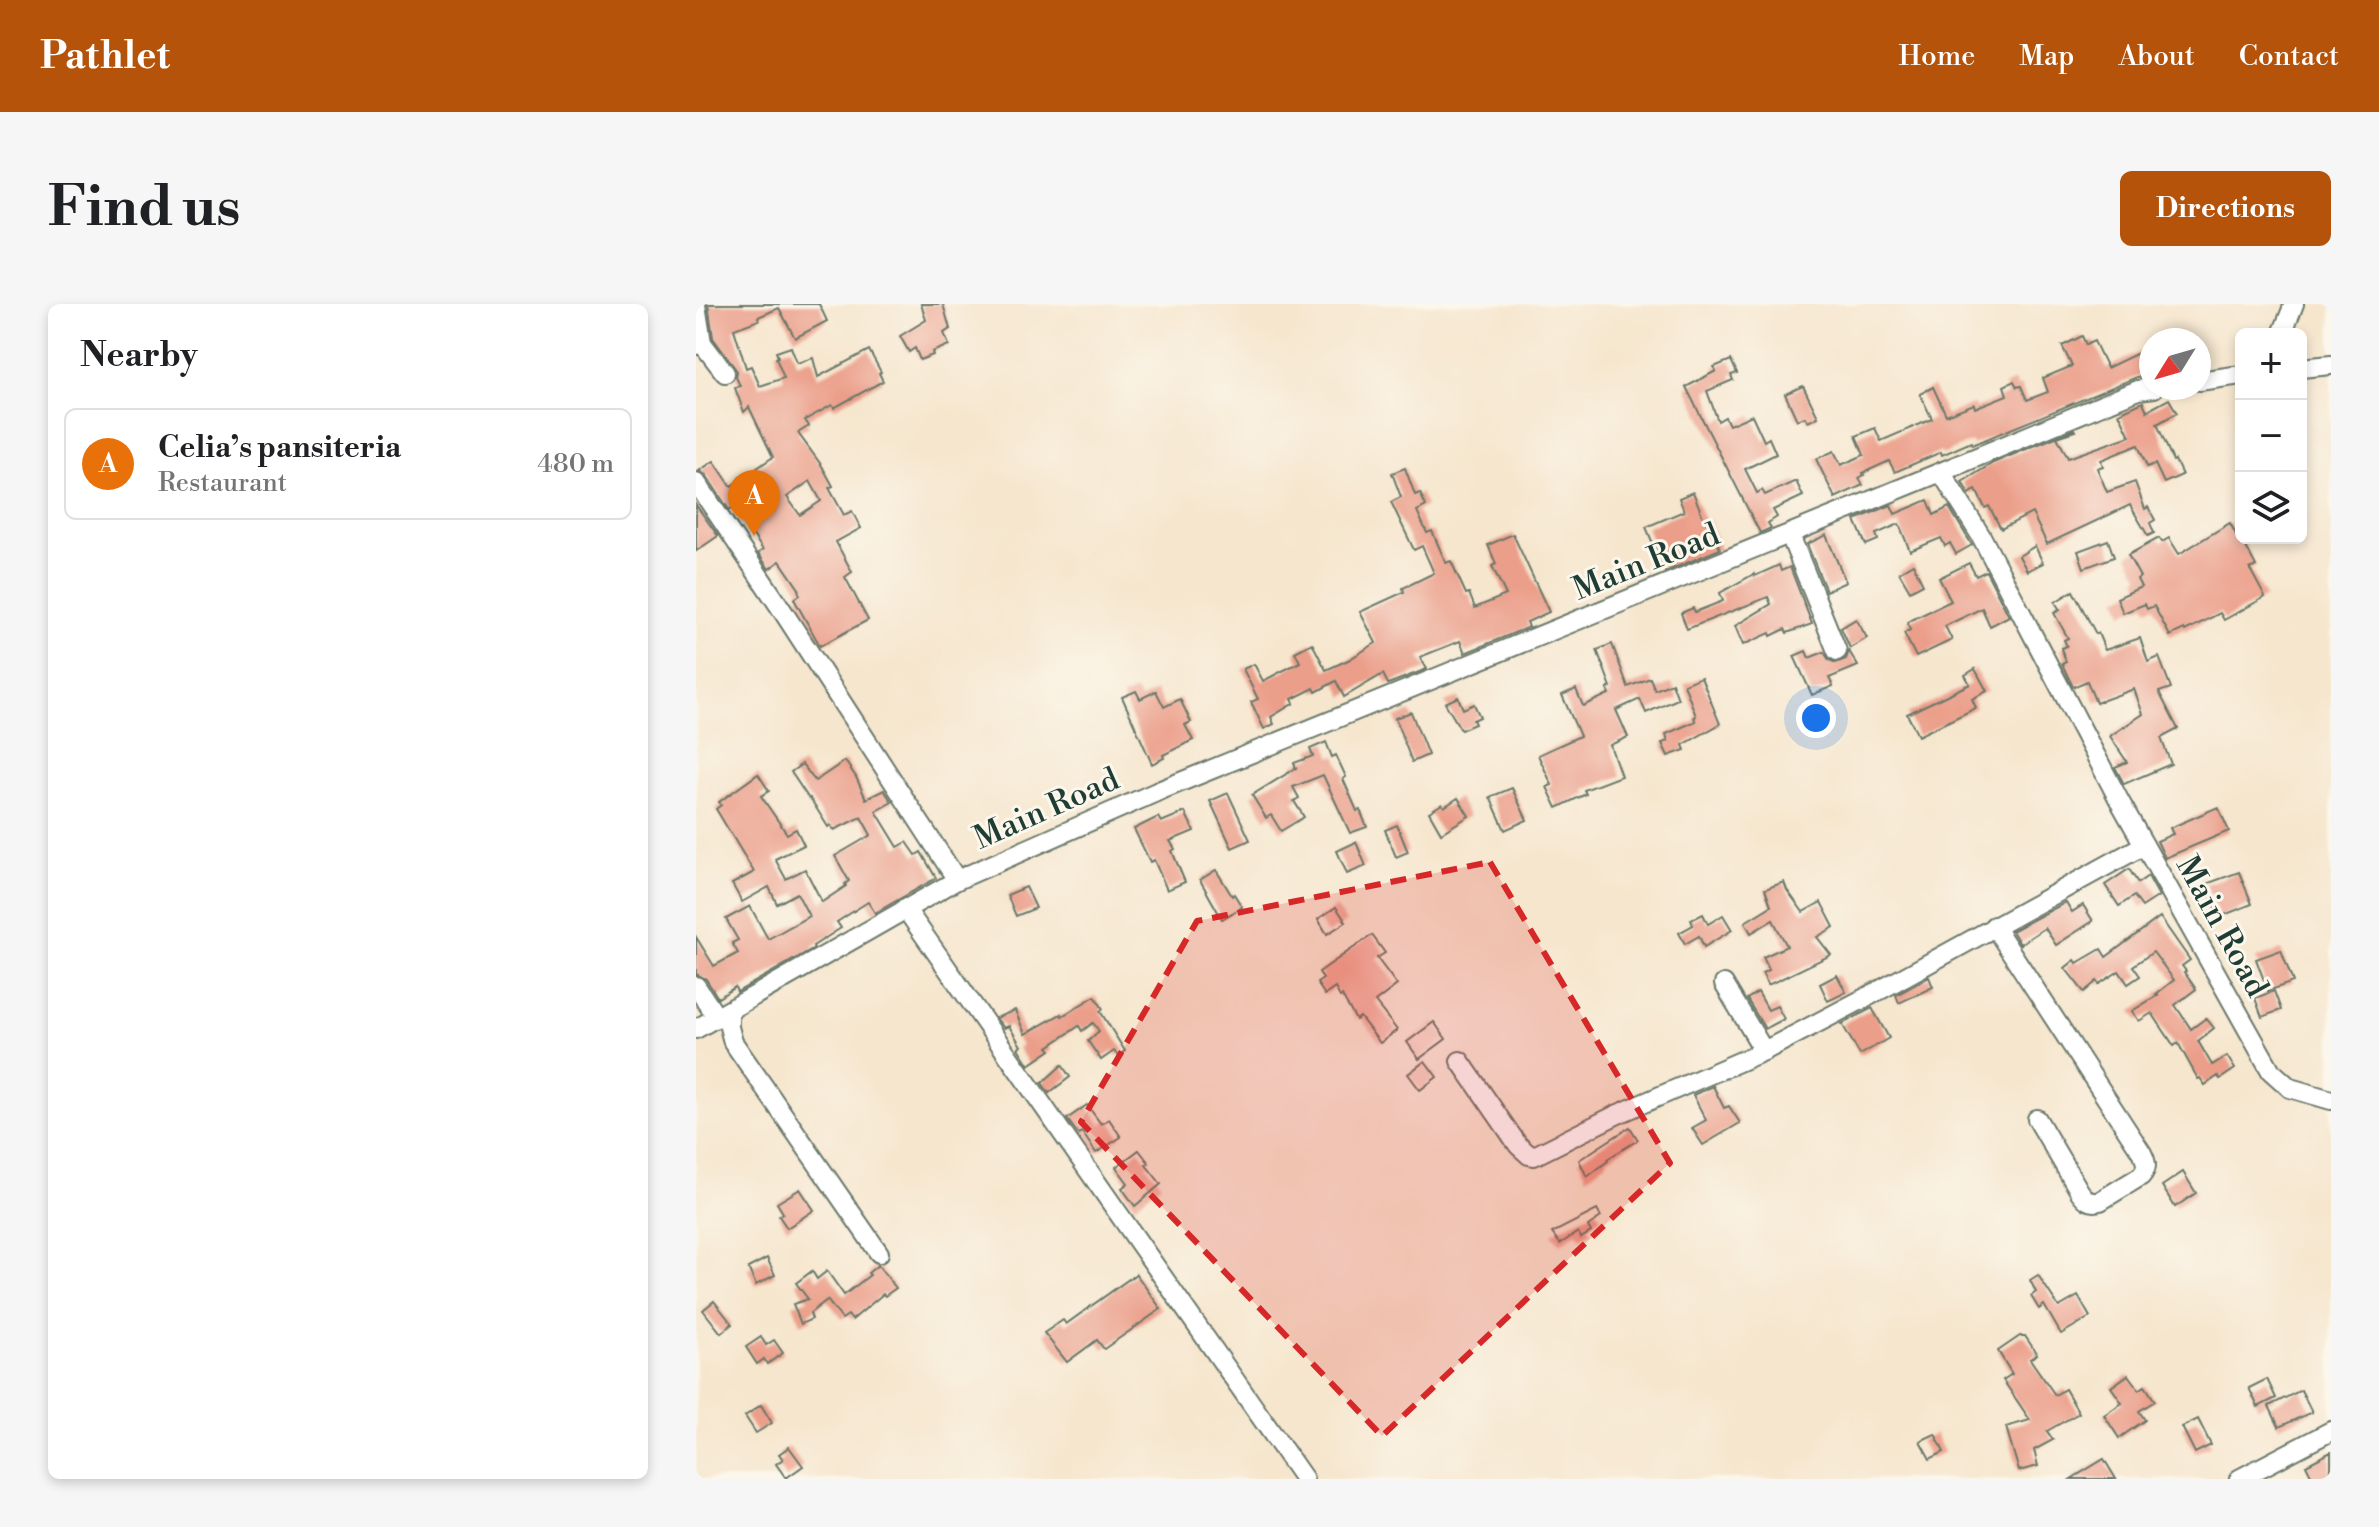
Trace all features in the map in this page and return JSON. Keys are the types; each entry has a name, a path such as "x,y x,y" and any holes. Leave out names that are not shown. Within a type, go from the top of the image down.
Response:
{"street":[{"path":"2284,328 2294,304"},
{"path":"696,305 699,344 725,373"},
{"path":"2307,367 2331,365"},
{"path":"2211,379 2235,376"},
{"path":"1941,472 2139,390"},
{"name":"Main Road","path":"696,1029 957,880 1161,790 1941,472 1981,536 2144,845 2271,1071 2290,1088 2331,1100"},
{"path":"696,482 957,880"},
{"path":"1790,535 1837,651"},
{"path":"1460,1061 1518,1145 1534,1156 1616,1115 1764,1051 2144,845"},
{"path":"905,908 1304,1479"},
{"path":"1994,926 2142,1153 2146,1161 2145,1171 2100,1201 2088,1201 2037,1119"},
{"path":"1724,984 1764,1051"},
{"path":"696,986 723,1015 733,1042 744,1059 879,1253"},
{"path":"2239,1479 2331,1431"}],"highlighted area":[{"path":"1490,862 1670,1163 1382,1436 1081,1122 1197,921"}],"building":[{"path":"708,304 819,304 827,321 795,338 779,308 758,317 759,320 734,329 746,368 751,366 760,386 784,378 776,352 791,347 797,363 813,358 818,377 869,350 881,372 883,381 805,420 809,426 798,433 822,466 833,486 829,488 844,515 852,511 861,528 836,542 852,572 845,577 868,620 820,646 794,599 800,595 799,589 780,561 769,569 758,553 763,550 734,507 729,510 706,475 699,471 714,461 731,486 773,457 749,407 744,412 735,388 740,386 737,371 713,338","holes":["810,481 821,501 800,515 787,497"]},
{"path":"921,304 943,304 950,329 944,333 949,345 920,360 915,348 909,352 900,336 926,320"},
{"path":"2082,336 2086,345 2094,341 2107,368 2139,352 2139,377 1972,445 1971,442 1942,455 1941,452 1895,472 1889,461 1863,473 1859,478 1863,485 1835,498 1816,459 1834,451 1841,465 1864,455 1856,436 1875,428 1881,441 1932,419 1920,394 1933,387 1946,415 2007,395 2004,386 2014,381 2017,387 2021,386 2027,400 2048,392 2043,378 2072,366 2062,346"},
{"path":"1731,360 1737,373 1731,375 1733,380 1707,391 1718,421 1725,417 1729,425 1752,415 1764,441 1769,438 1776,454 1745,469 1757,493 1762,490 1765,495 1796,481 1803,496 1773,510 1777,517 1768,523 1771,528 1760,533 1686,387 1716,371 1714,367"},
{"path":"1803,386 1818,417 1808,422 1805,417 1797,420 1785,394"},
{"path":"2170,400 2177,413 2157,424 2182,475 2164,483 2155,464 2147,467 2138,445 2101,460 2103,466 2097,468 2107,492 2135,482 2145,509 2148,507 2155,520 2150,523 2154,533 2148,536 2130,505 2047,544 2032,513 2001,529 1976,490 1969,494 1962,482 1993,463 2075,429 2057,437 2068,458 2130,436 2119,413 2143,402 2147,411"},
{"path":"1405,468 1415,495 1420,493 1426,506 1417,511 1427,533 1432,531 1446,563 1451,561 1475,608 1506,595 1492,566 1496,564 1488,545 1513,534 1549,612 1527,622 1529,627 1465,653 1460,641 1420,657 1427,669 1388,684 1383,674 1344,697 1336,681 1316,692 1314,688 1292,699 1294,703 1271,717 1274,724 1264,729 1251,702 1258,699 1243,669 1254,664 1263,681 1300,662 1295,652 1312,643 1326,670 1348,660 1376,643 1360,612 1404,592 1403,588 1434,573 1422,546 1414,550 1391,502 1401,497 1392,473"},
{"path":"1693,492 1705,522 1709,520 1720,549 1665,572 1646,527 1684,511 1679,498"},
{"path":"1928,500 1934,515 1949,507 1972,545 1956,554 1950,543 1945,546 1941,538 1910,551 1899,524 1876,534 1878,540 1866,545 1855,520 1891,505 1895,514"},
{"path":"696,505 718,536 696,551"},
{"path":"2230,523 2235,533 2235,544 2245,544 2256,566 2250,569 2265,597 2224,620 2220,613 2170,636 2154,606 2147,609 2145,604 2123,613 2117,598 2141,587 2137,579 2140,577 2128,555 2159,538 2162,542 2169,538 2179,554"},
{"path":"1826,535 1846,582 1826,591 1807,544"},
{"path":"2108,540 2114,557 2084,568 2078,551"},
{"path":"2035,546 2043,563 2027,571 2019,556"},
{"path":"1969,563 1976,576 1986,571 2009,616 1990,626 1982,608 1945,626 1952,640 1916,657 1904,633 1910,630 1907,622 1951,601 1939,578"},
{"path":"1913,564 1923,584 1910,591 1899,572"},
{"path":"1779,565 1781,571 1790,567 1812,624 1787,633 1785,629 1771,636 1770,633 1743,645 1735,626 1771,604 1768,597 1687,629 1681,613 1693,608 1695,612 1723,601 1720,593 1754,574"},
{"path":"2073,591 2105,650 2140,638 2148,662 2159,657 2171,688 2159,692 2178,729 2161,738 2171,764 2124,784 2115,767 2127,762 2110,736 2143,714 2134,689 2096,703 2087,681 2073,687 2062,664 2066,662 2061,648 2067,646 2064,640 2068,638 2054,613 2060,610 2055,602"},
{"path":"1856,619 1867,638 1850,648 1841,628"},
{"path":"1612,644 1628,687 1650,678 1655,690 1672,683 1678,699 1646,713 1640,699 1616,710 1628,737 1610,745 1621,776 1584,790 1586,794 1557,808 1547,787 1552,785 1538,755 1580,736 1562,695 1576,689 1583,706 1609,694 1607,689 1611,687 1597,650"},
{"path":"1806,651 1809,658 1824,652 1829,660 1836,663 1846,659 1849,651 1858,666 1829,678 1833,686 1812,695 1794,656"},
{"path":"1975,669 1987,691 1972,699 1976,708 1918,736 1907,714 1970,684 1965,675"},
{"path":"1701,677 1720,724 1683,745 1685,750 1668,756 1662,743 1668,741 1666,734 1696,721 1684,684"},
{"path":"1136,691 1140,699 1156,691 1164,707 1180,699 1191,722 1185,725 1193,740 1152,764 1122,697"},
{"path":"1458,697 1463,709 1474,704 1480,717 1473,720 1475,724 1461,730 1445,703"},
{"path":"1411,712 1428,755 1412,762 1395,718"},
{"path":"1326,742 1332,757 1336,755 1346,777 1343,779 1367,827 1350,833 1323,775 1293,787 1299,798 1294,801 1304,817 1281,831 1271,815 1266,818 1252,795 1296,768 1294,763 1313,756 1310,749"},
{"path":"845,761 866,799 884,790 892,802 876,811 898,847 907,842 916,855 921,852 936,878 875,913 868,902 837,922 841,928 814,948 737,992 735,987 718,998 706,979 696,974 696,937 714,966 738,953 732,943 738,940 726,919 750,906 768,939 809,916 797,893 777,904 769,887 742,902 732,884 754,872 716,809 721,805 719,802 758,774 769,791 761,796 787,834 796,829 804,845 775,859 786,879 805,869 822,902 849,881 835,856 871,835 861,817 834,830 830,825 828,827 791,772 802,764 815,781"},
{"path":"1512,788 1527,820 1505,830 1490,797"},
{"path":"1228,793 1250,840 1232,848 1210,801"},
{"path":"1458,798 1469,816 1441,833 1429,812"},
{"path":"2218,807 2229,831 2165,858 2157,841 2173,834 2170,828"},
{"path":"1185,812 1194,831 1170,841 1185,882 1167,890 1154,860 1150,862 1134,829 1158,817 1161,822"},
{"path":"1397,825 1408,852 1396,857 1385,830"},
{"path":"1356,842 1366,866 1347,874 1337,851"},
{"path":"2129,869 2138,883 2148,876 2159,896 2142,907 2134,896 2119,906 2105,885"},
{"path":"1216,870 1242,907 1222,919 1200,880"},
{"path":"2239,872 2252,904 2219,917 2206,884"},
{"path":"1784,882 1803,912 1821,902 1834,927 1817,937 1831,955 1768,985 1762,973 1769,970 1763,957 1787,946 1773,920 1751,933 1745,922 1771,906 1765,889"},
{"path":"1026,887 1036,908 1016,916 1007,895"},
{"path":"2066,902 2072,912 2083,905 2093,921 2056,945 2045,928 2020,944 2012,931"},
{"path":"1336,907 1346,922 1327,934 1318,919"},
{"path":"1703,914 1708,924 1723,915 1732,930 1704,947 1699,936 1685,944 1679,933 1693,925 1691,920"},
{"path":"2160,917 2190,960 2182,966 2196,989 2175,1005 2191,1029 2206,1018 2214,1028 2198,1041 2212,1065 2227,1056 2235,1069 2205,1085 2198,1079 2178,1043 2174,1046 2152,1013 2139,1021 2132,1011 2158,995 2174,980 2153,952 2133,966 2140,976 2128,984 2119,971 2099,984 2097,981 2084,992 2065,968 2075,960 2077,963 2101,949 2106,957"},
{"path":"1372,935 1385,953 1377,958 1397,985 1375,1002 1397,1030 1380,1043 1360,1017 1356,1020 1335,988 1325,995 1317,983 1323,979 1319,972"},
{"path":"2281,950 2293,982 2268,991 2256,959"},
{"path":"1837,975 1846,992 1828,1001 1820,984"},
{"path":"1929,977 1933,987 1899,1003 1896,995"},
{"path":"2274,991 2281,1010 2262,1017 2255,998"},
{"path":"1758,992 1768,1010 1777,1006 1784,1019 1765,1029 1747,999"},
{"path":"1095,996 1103,1009 1100,1011 1125,1051 1118,1056 1114,1051 1101,1060 1088,1041 1099,1031 1093,1023 1082,1031 1079,1026 1048,1047 1051,1050 1029,1065 1009,1026 1004,1028 996,1018 1015,1010 1025,1034"},
{"path":"1872,1008 1889,1038 1860,1055 1842,1024"},
{"path":"1434,1022 1446,1039 1419,1059 1407,1042"},
{"path":"1425,1061 1437,1077 1420,1090 1408,1074"},
{"path":"1062,1065 1070,1077 1049,1093 1042,1083"},
{"path":"1713,1086 1724,1108 1729,1106 1740,1123 1703,1145 1692,1128 1706,1120 1693,1095"},
{"path":"1087,1105 1101,1124 1109,1119 1121,1137 1096,1153 1082,1132 1078,1134 1067,1119"},
{"path":"1630,1127 1638,1140 1607,1159 1587,1177 1579,1160"},
{"path":"1139,1150 1161,1184 1135,1206 1122,1188 1128,1183 1116,1167"},
{"path":"2183,1172 2196,1193 2175,1207 2162,1186"},
{"path":"800,1189 814,1210 787,1228 779,1216 783,1213 777,1203"},
{"path":"1597,1210 1601,1217 1588,1226 1591,1232 1581,1238 1578,1232 1560,1244 1552,1233"},
{"path":"767,1258 775,1275 756,1285 748,1268"},
{"path":"878,1265 896,1288 885,1296 883,1294 852,1320 848,1315 842,1319 827,1300 810,1313 812,1319 801,1324 793,1304 808,1299 796,1283 812,1271 817,1279 827,1271 844,1295"},
{"path":"1136,1274 1161,1309 1104,1349 1097,1340 1067,1362 1044,1333 1063,1320 1066,1324"},
{"path":"2038,1275 2059,1307 2078,1296 2090,1317 2061,1334 2044,1305 2039,1309 2031,1296 2036,1292 2030,1280"},
{"path":"714,1301 732,1324 721,1333 703,1310"},
{"path":"2020,1336 2025,1336 2037,1354 2030,1359 2055,1395 2065,1389 2079,1413 2047,1431 2053,1440 2034,1450 2038,1466 2019,1471 2006,1427 2030,1420 2003,1380 2012,1374 1998,1351"},
{"path":"761,1337 766,1345 774,1340 783,1353 767,1364 764,1359 757,1364 746,1347"},
{"path":"2128,1375 2139,1390 2145,1386 2155,1401 2139,1411 2145,1420 2119,1438 2104,1415 2122,1403 2111,1387"},
{"path":"2267,1379 2276,1398 2258,1407 2249,1388"},
{"path":"2301,1390 2312,1412 2279,1427 2269,1406"},
{"path":"761,1405 772,1423 756,1433 745,1416"},
{"path":"2198,1419 2211,1445 2195,1453 2182,1427"},
{"path":"1935,1434 1944,1452 1930,1459 1920,1441"},
{"path":"789,1447 803,1466 786,1478 776,1464 783,1459 779,1454"},
{"path":"2331,1452 2331,1479 2313,1479 2306,1465"},
{"path":"2104,1459 2116,1479 2071,1479"}],"place":[{"name":"Celia’s pansiteria","path":"754,536"}]}
